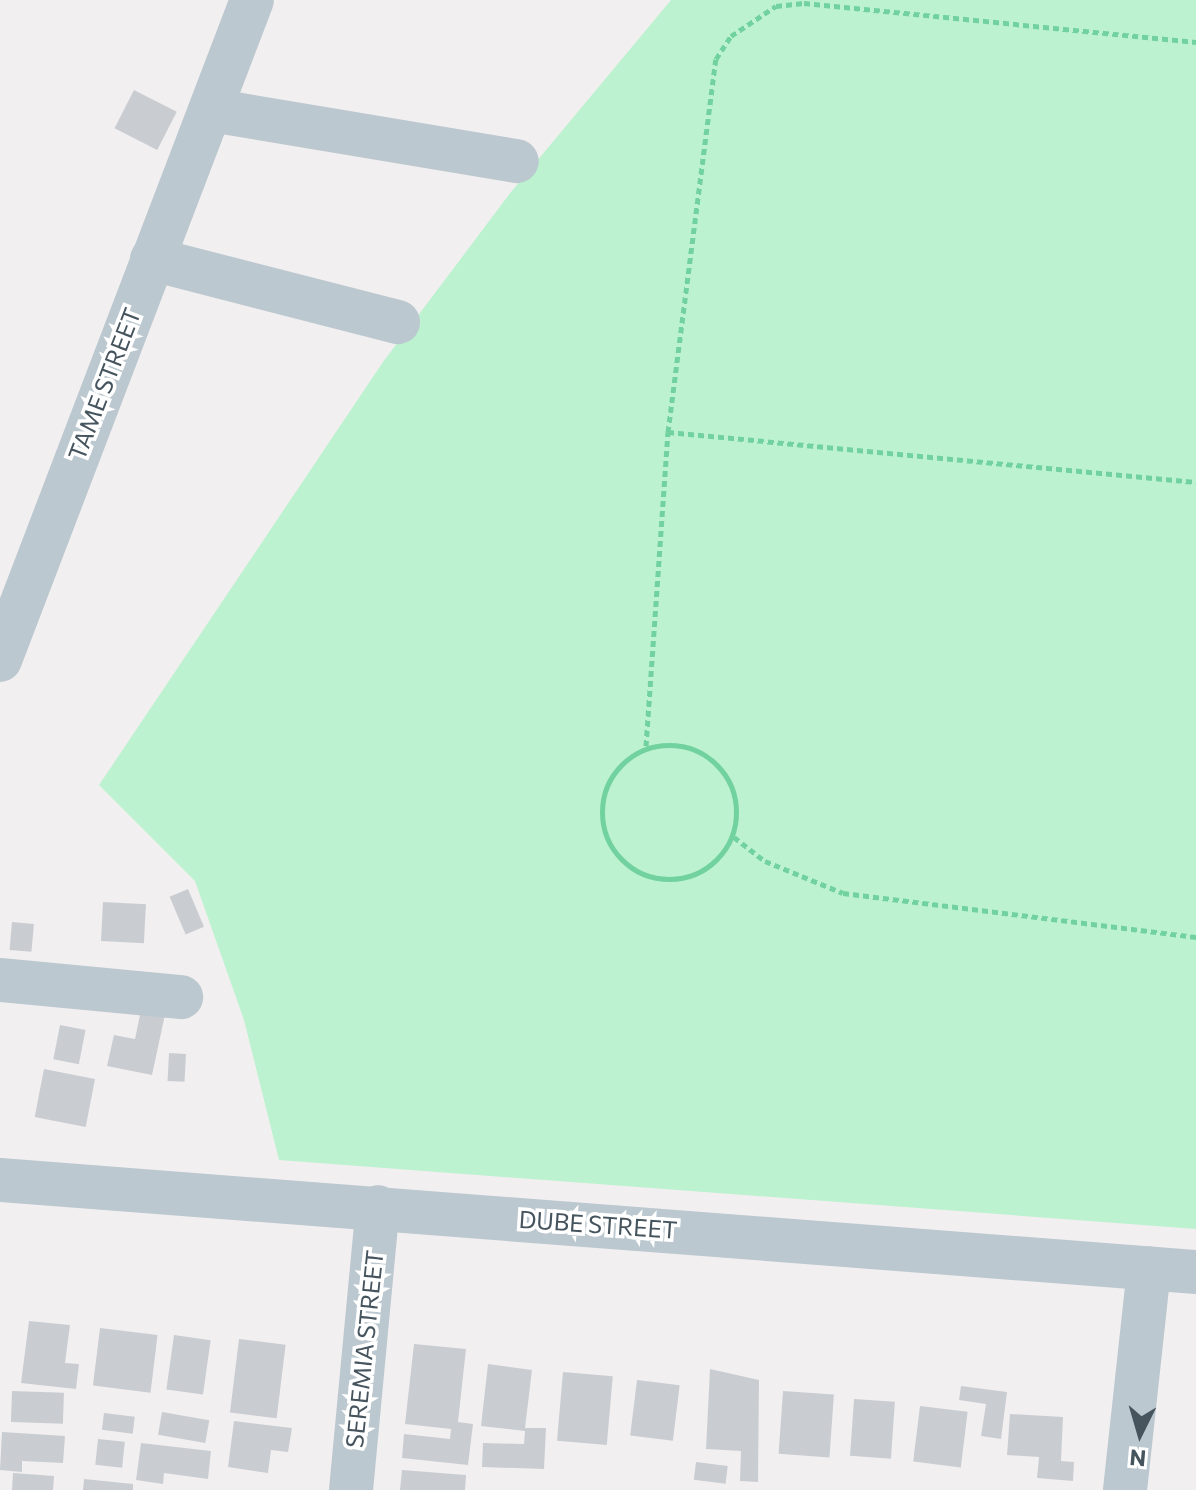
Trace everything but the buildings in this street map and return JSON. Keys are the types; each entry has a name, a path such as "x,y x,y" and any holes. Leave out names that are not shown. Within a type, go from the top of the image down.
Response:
{"street":[{"name":"TAME STREET","path":"0,660 252,0"},
{"path":"211,110 517,161"},
{"path":"152,259 398,322"},
{"path":"0,980 181,997"},
{"name":"DUBE STREET","path":"0,1180 1196,1272"},
{"name":"SEREMIA STREET","path":"351,1490 378,1207"},
{"path":"1125,1490 1149,1268"}],"path":[{"path":"646,746 668,432 716,59 749,18 804,3 1196,42"},
{"path":"668,432 1196,482"},
{"path":"669,741 702,755 730,786 740,817 734,837 706,871 644,875 619,859 601,812 607,785 622,762 646,746 669,741"},
{"path":"734,837 765,861 843,893 1196,937"}],"green space":[{"path":"671,0 1196,0 1196,1229 279,1160 244,1020 195,881 99,785 383,362 511,192"}]}
